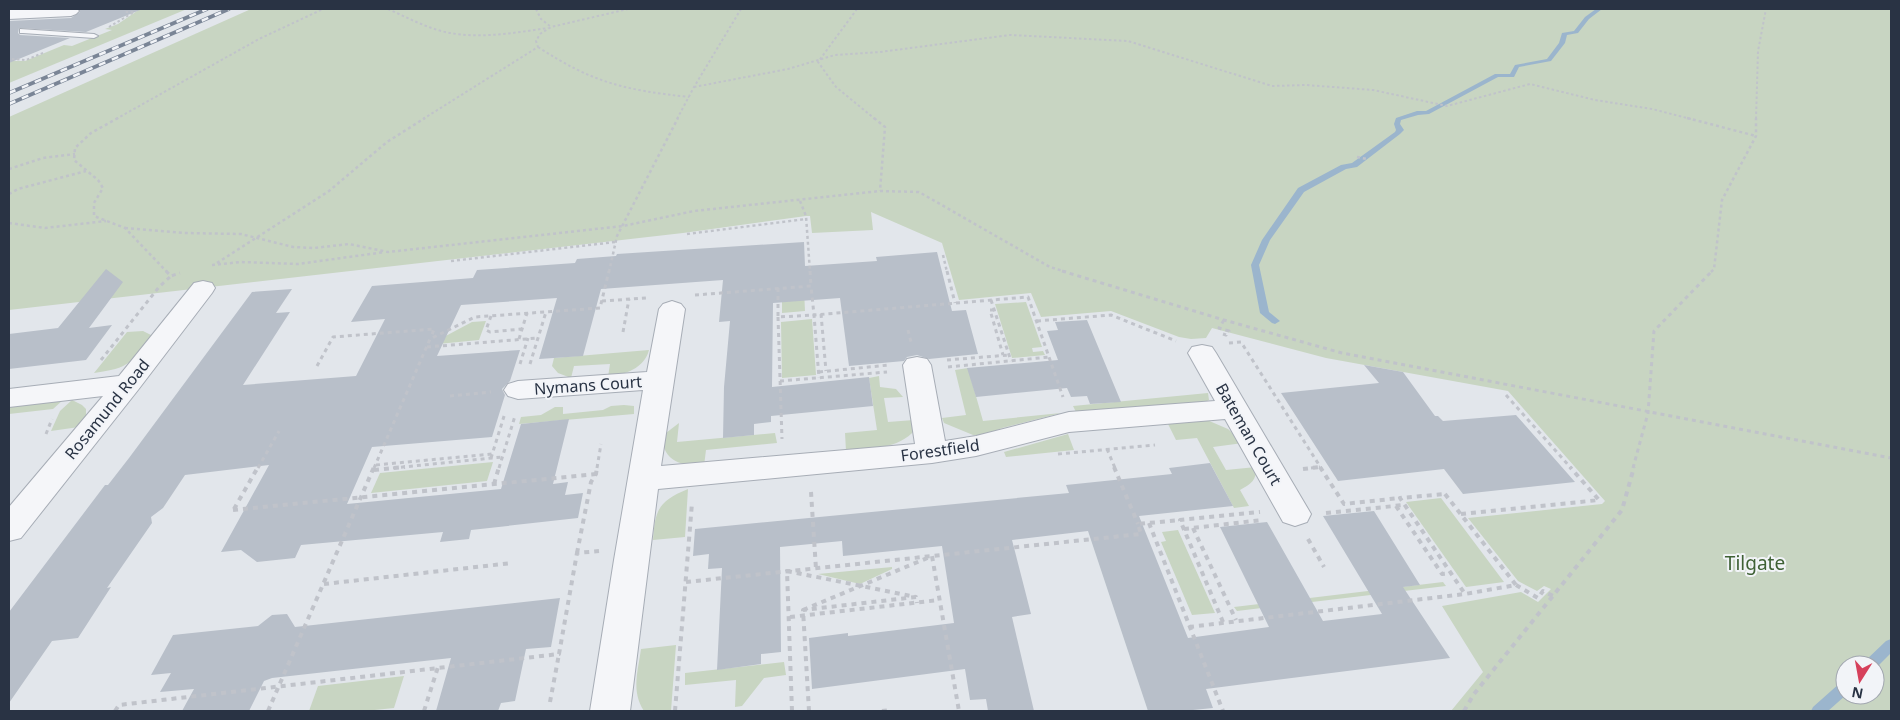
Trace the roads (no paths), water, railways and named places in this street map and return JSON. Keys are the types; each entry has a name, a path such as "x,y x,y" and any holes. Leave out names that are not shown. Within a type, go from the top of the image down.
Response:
{"street":[{"path":"9,14 72,10"},
{"path":"23,31 72,10"},
{"name":"Rosamund Road","path":"9,529 128,384 203,272"},
{"path":"610,711 669,301"},
{"name":"Bateman Court","path":"1202,346 1300,524"},
{"path":"917,365 932,453"},
{"name":"Nymans Court","path":"509,399 658,380"},
{"path":"9,398 128,384"},
{"name":"Forestfield","path":"643,479 932,453 976,446 1069,422 1235,409"}],"lane":[{"path":"23,31 94,36"}],"waterway":[{"path":"1275,321 1265,313 1255,265 1266,240 1301,190 1344,167 1354,165 1398,133 1400,130 1397,124 1398,119 1417,113 1427,113 1497,75 1512,76 1517,66 1549,60 1562,43 1564,34 1576,32 1587,18 1599,9"},
{"path":"1880,655 1891,645"},
{"path":"1818,711 1835,696"}],"railway":[{"path":"9,93 207,9"},
{"path":"9,104 229,9"}],"park label":[{"name":"Tilgate","path":"1755,563"}]}
